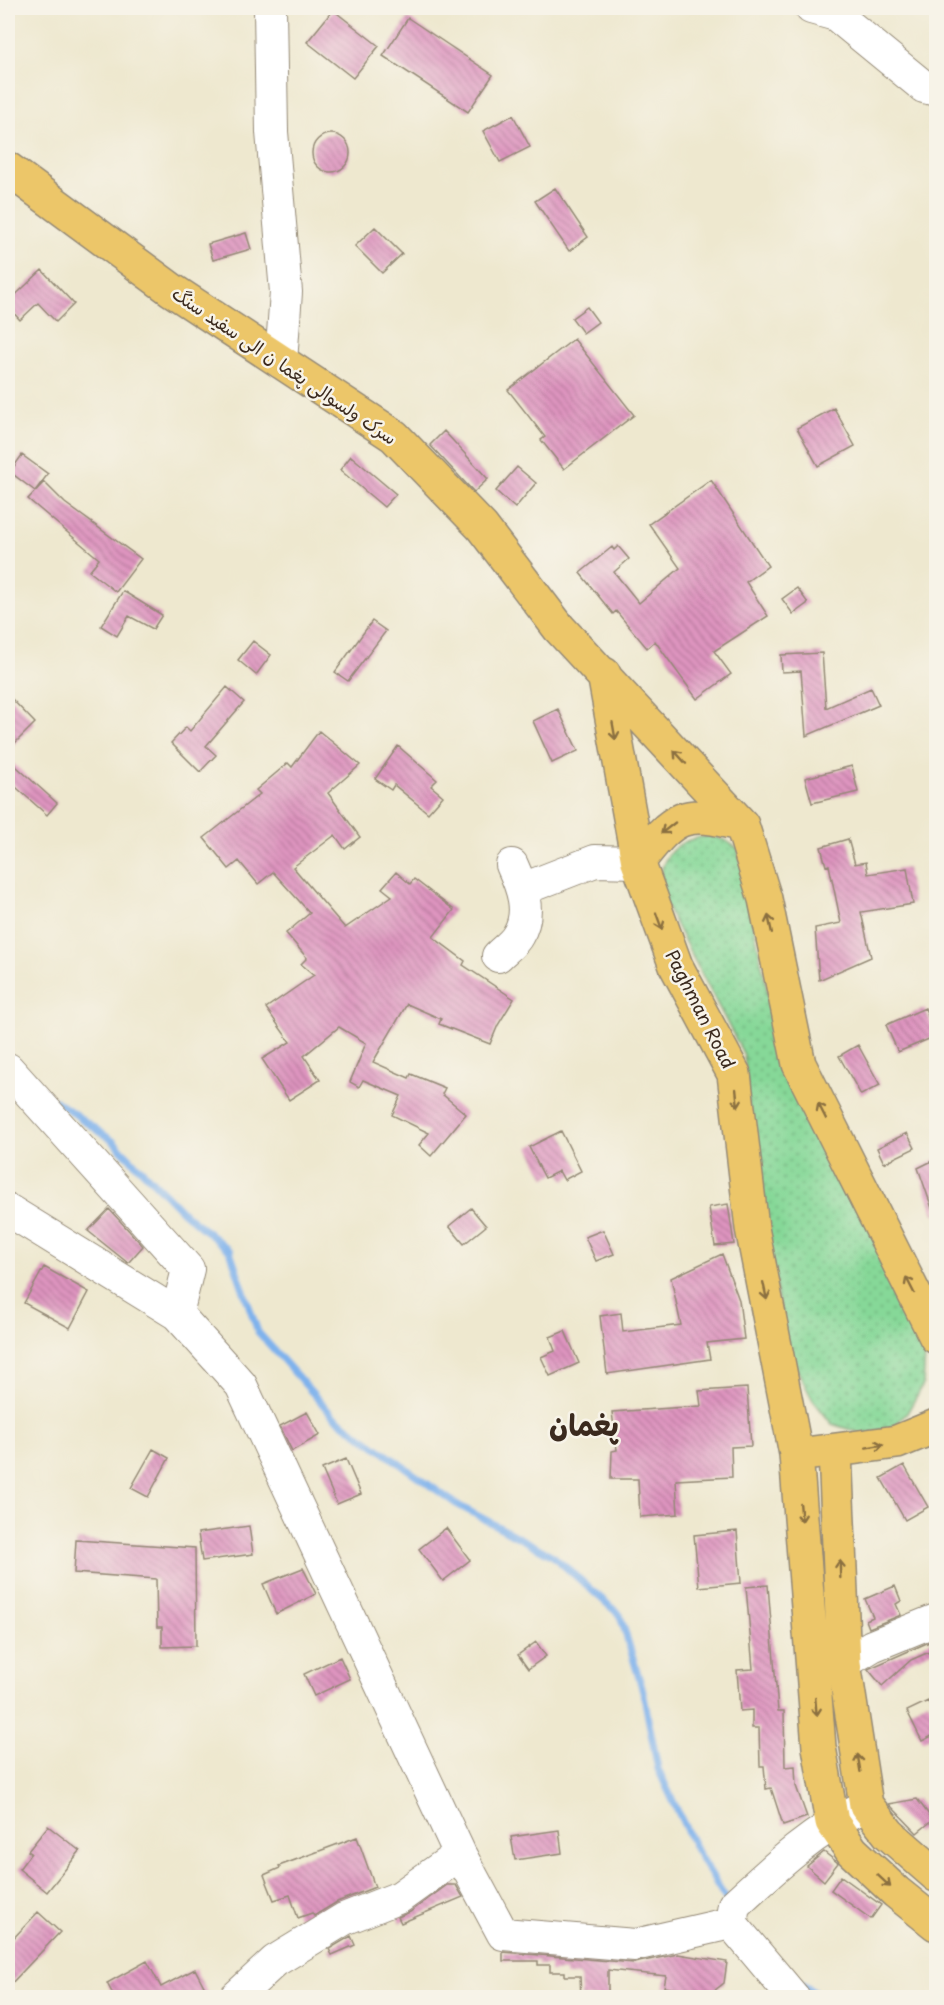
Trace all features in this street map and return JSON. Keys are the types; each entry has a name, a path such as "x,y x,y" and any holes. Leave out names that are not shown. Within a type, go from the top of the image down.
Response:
{"main road":[{"name":"سرک ولسوالی پغما ن الی سفید سنگ","path":"8,169 172,290 394,436 483,527 559,628 742,825"},
{"name":"Paghman Road","path":"604,674 638,862 676,966 735,1074 752,1228 796,1454 819,1747 832,1822"},
{"path":"638,862 660,834 681,818 714,817 742,825 765,899 799,1064 936,1337"},
{"path":"796,1454 897,1442 936,1426"},
{"path":"835,1451 844,1663 866,1805 889,1834 936,1875"},
{"path":"832,1822 852,1851 896,1892 936,1924"}],"street":[{"path":"270,8 272,132 286,292 281,362"},
{"path":"811,8 836,15 924,87 936,90"},
{"path":"498,956 519,935 525,910 518,877 596,861 638,862"},
{"path":"8,1069 188,1269 177,1314"},
{"path":"8,1210 177,1314 241,1385 460,1854 503,1934 635,1945 731,1923"},
{"path":"844,1663 872,1646 936,1620"},
{"path":"794,1998 731,1923 734,1905 793,1851 832,1822 866,1805"},
{"path":"235,1998 275,1961 344,1918 400,1897 460,1854"}],"green space":[{"path":"710,836 725,840 738,849 780,1053 900,1284 925,1355 923,1385 907,1413 893,1427 864,1434 832,1424 813,1400 786,1348 752,1139 744,1055 663,900 661,874 668,855 685,842"}],"building":[{"path":"333,10 379,46 353,78 307,42"},
{"path":"408,18 493,75 468,112 383,56"},
{"path":"513,115 530,147 500,162 483,131"},
{"path":"331,134 344,140 350,153 344,166 331,172 318,166 312,153 318,140"},
{"path":"555,188 588,237 569,251 535,201"},
{"path":"375,227 402,254 382,273 355,246"},
{"path":"246,233 251,249 213,260 208,244"},
{"path":"42,270 74,304 56,322 38,303 20,320 8,307 8,302"},
{"path":"587,307 598,322 583,333 572,318"},
{"path":"574,339 634,415 564,469 541,440 545,437 508,390"},
{"path":"834,408 855,446 818,466 797,428"},
{"path":"444,431 488,479 474,492 430,445"},
{"path":"22,455 48,474 35,491 10,472"},
{"path":"351,456 396,494 384,507 340,470"},
{"path":"517,467 536,483 515,508 496,491"},
{"path":"711,480 768,566 746,582 768,616 714,651 731,674 697,699 655,641 647,648 616,611 613,614 580,573 612,547 614,550 618,546 629,559 614,572 639,603 680,568 649,524"},
{"path":"44,482 65,503 141,559 116,592 89,571 99,559 28,499"},
{"path":"797,588 808,603 793,614 782,599"},
{"path":"123,591 162,615 153,629 129,616 117,636 101,626"},
{"path":"372,621 386,631 348,681 335,672"},
{"path":"253,641 271,655 256,675 238,660"},
{"path":"822,653 826,708 871,688 879,705 806,736 801,671 782,672 781,655"},
{"path":"227,687 244,702 206,746 216,755 200,772 171,743 186,727 190,731"},
{"path":"8,695 35,723 8,750"},
{"path":"558,709 578,751 552,763 533,721"},
{"path":"319,731 360,765 328,793 360,837 345,849 335,835 293,867 345,928 392,896 382,888 396,872 410,884 414,879 454,910 433,937 465,961 463,965 514,999 498,1025 490,1044 439,1024 441,1019 407,1004 373,1062 409,1078 411,1074 445,1088 442,1094 466,1114 431,1156 419,1145 429,1133 392,1115 401,1096 363,1080 359,1087 350,1082 366,1043 339,1027 304,1056 320,1080 289,1100 262,1059 290,1042 266,1008 314,975 301,964 307,958 286,933 310,913 273,872 258,884 239,861 229,869 204,838 260,794 256,790 288,763 292,767"},
{"path":"398,746 437,780 431,786 443,796 428,813 394,785 391,790 375,779"},
{"path":"8,759 57,803 47,815 8,780"},
{"path":"852,766 858,792 812,803 805,778"},
{"path":"848,839 855,864 866,862 868,874 907,868 913,904 861,912 871,957 819,980 815,928 841,923 829,865 826,866 821,847"},
{"path":"925,1008 936,1036 898,1052 886,1025"},
{"path":"858,1045 880,1085 861,1095 839,1056"},
{"path":"561,1131 581,1171 564,1180 559,1171 545,1178 529,1147"},
{"path":"907,1133 915,1148 884,1163 877,1148"},
{"path":"936,1159 936,1214 934,1214 918,1168"},
{"path":"728,1204 734,1244 715,1246 709,1207"},
{"path":"471,1208 486,1226 464,1244 449,1226"},
{"path":"109,1209 143,1246 128,1263 88,1231"},
{"path":"603,1230 614,1254 596,1261 585,1237"},
{"path":"722,1254 739,1300 744,1339 707,1343 710,1359 607,1374 600,1316 621,1313 623,1332 681,1325 671,1278"},
{"path":"44,1267 89,1292 70,1328 24,1303"},
{"path":"565,1331 579,1363 550,1376 541,1357 555,1351 550,1337"},
{"path":"747,1388 751,1446 731,1447 732,1477 676,1480 678,1514 640,1517 638,1479 611,1479 612,1451 617,1450 612,1412 701,1406 699,1391"},
{"path":"307,1412 320,1435 292,1451 280,1426"},
{"path":"153,1449 169,1458 148,1497 131,1488"},
{"path":"346,1459 361,1494 337,1504 322,1469"},
{"path":"904,1465 928,1507 905,1520 881,1478"},
{"path":"249,1526 253,1554 202,1561 198,1533"},
{"path":"446,1528 470,1560 443,1581 419,1549"},
{"path":"737,1531 741,1583 699,1587 694,1535"},
{"path":"76,1540 195,1548 196,1646 162,1647 162,1627 157,1627 156,1579 74,1573"},
{"path":"303,1568 316,1594 276,1614 263,1584"},
{"path":"768,1585 778,1711 784,1711 785,1767 795,1766 796,1786 807,1817 783,1825 771,1788 766,1789 764,1766 760,1766 759,1728 752,1728 752,1710 740,1711 737,1670 753,1669 746,1587"},
{"path":"895,1586 901,1601 896,1604 901,1615 869,1628 866,1620 873,1617 865,1599"},
{"path":"936,1639 936,1649 911,1660 882,1686 868,1669"},
{"path":"536,1642 546,1656 528,1669 518,1655"},
{"path":"340,1657 350,1679 314,1696 304,1674"},
{"path":"928,1701 936,1718 936,1734 922,1741 907,1711"},
{"path":"917,1799 933,1820 917,1833 889,1804"},
{"path":"48,1826 80,1851 47,1892 19,1869 31,1853 28,1851"},
{"path":"559,1830 562,1853 515,1860 511,1837"},
{"path":"357,1837 375,1887 337,1902 314,1916 312,1913 298,1918 290,1895 274,1900 264,1875 280,1868 279,1866"},
{"path":"824,1852 838,1863 824,1881 807,1866"},
{"path":"841,1876 881,1905 871,1919 831,1890"},
{"path":"447,1885 456,1885 463,1897 401,1923 398,1917 410,1912"},
{"path":"38,1912 60,1932 8,1987 8,1944"},
{"path":"351,1936 355,1945 332,1955 329,1949"},
{"path":"503,1952 634,1963 678,1954 727,1962 724,1983 710,1994 664,1987 666,1976 608,1970 608,1998 581,1998 580,1976 565,1976 565,1972 550,1972 550,1965 538,1965 538,1961 503,1961"},
{"path":"147,1961 161,1987 195,1969 210,1998 115,1998 107,1983"}],"waterway":[{"path":"56,1101 113,1141 183,1212 230,1251 258,1332 333,1416 456,1504 553,1556 620,1615 643,1691 658,1769 696,1850 727,1901"},
{"path":"799,1983 824,1998"}],"district":[{"name":"پغمان","path":"584,1423"}]}
